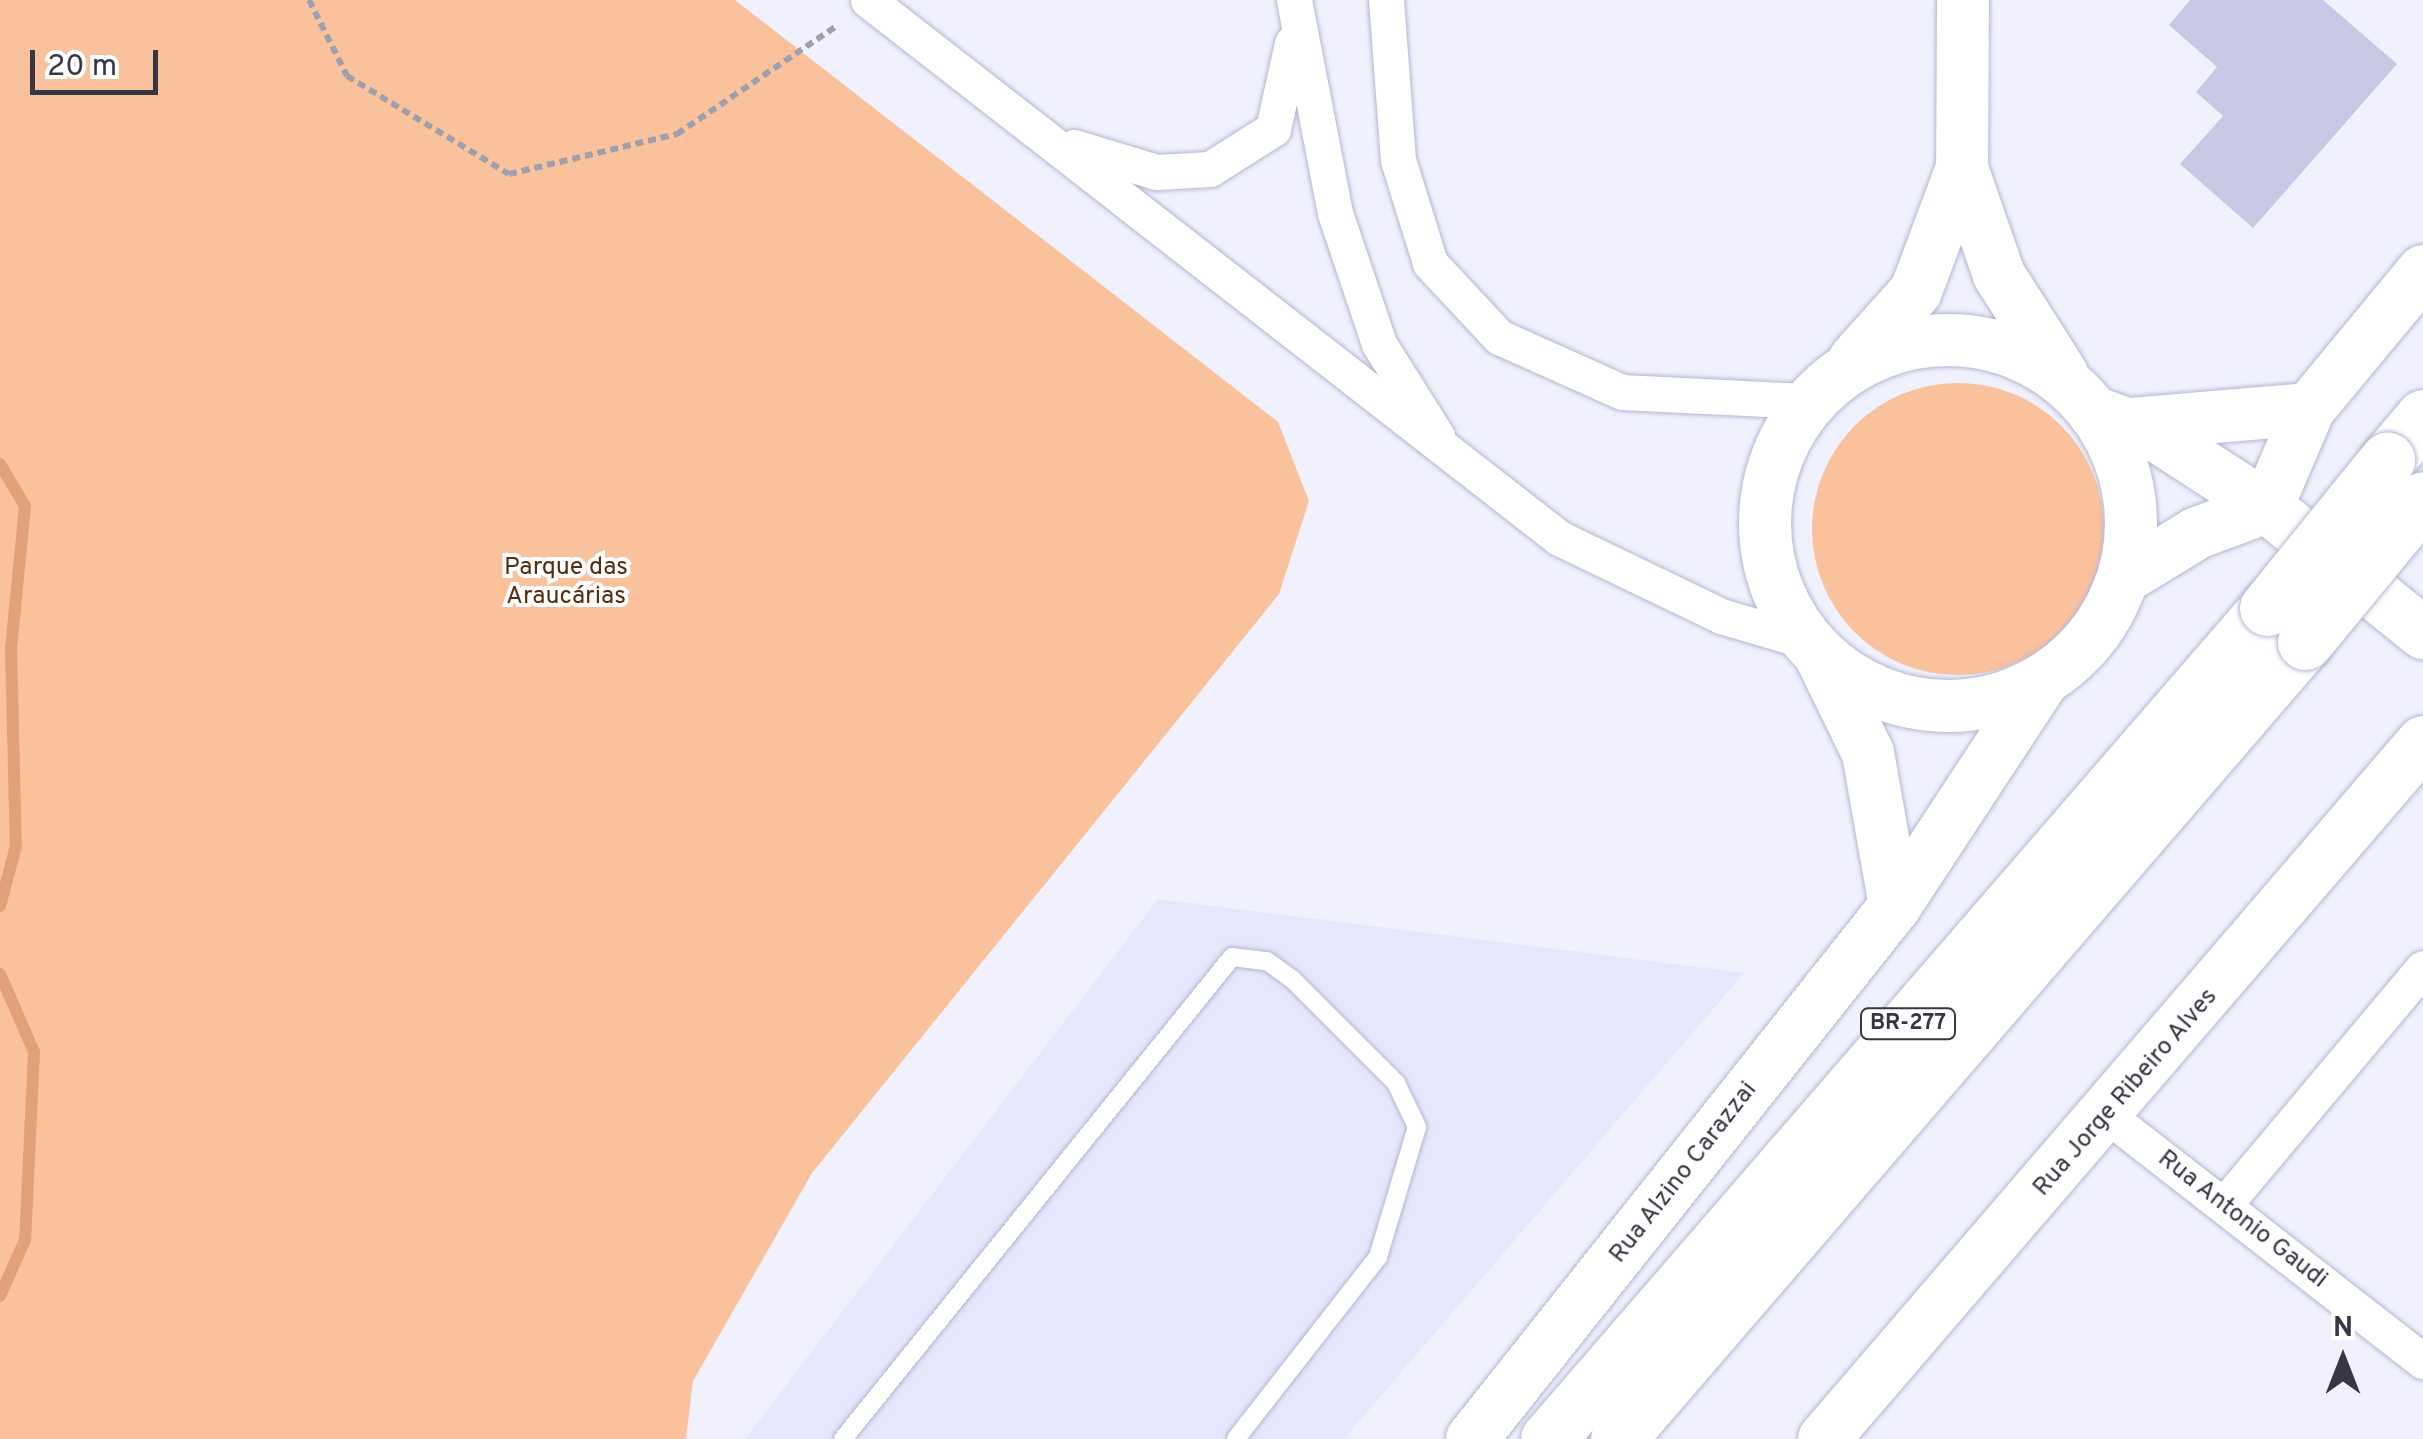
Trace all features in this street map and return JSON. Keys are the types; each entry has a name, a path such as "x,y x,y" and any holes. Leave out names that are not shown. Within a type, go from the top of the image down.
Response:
{"highway":[{"name":"BR-277","path":"1618,1439 2286,625 2387,460 2423,418"},
{"name":"BR-277","path":"1548,1439 2286,625 2423,500"}],"main road":[{"path":"1813,649 1869,690 1926,706 1986,703 2042,682 2097,630 2125,577 2133,520 2123,464 2098,408 1999,275 1962,168 1962,0"},
{"path":"1895,906 1868,754 1813,649 1779,597 1764,529 1781,445 1821,390 1916,291 1962,168"},
{"path":"2125,577 2197,533 2268,507 2309,409 2423,271"},
{"path":"1821,390 1889,349 1952,339 2016,352 2098,408 2268,507 2423,633"},
{"path":"2098,408 2309,409"},
{"name":"Rua Alzino Carazzai","path":"1472,1439 1895,906 2042,682"},
{"name":"Rua Jorge Ribeiro Alves","path":"1824,1439 2108,1116 2423,742"}],"street":[{"path":"868,0 1058,143 1559,538 1721,616 1813,649"},
{"path":"1386,0 1398,160 1430,263 1500,337 1622,392 1821,390"},
{"path":"1058,143 1157,172 1210,169 1273,129 1290,74 1294,2"},
{"path":"1294,2 1335,213 1373,325 1448,454"},
{"path":"2224,1205 2423,968"},
{"name":"Rua Antonio Gaudi","path":"2108,1116 2423,1361"}],"lane":[{"path":"843,1439 1232,957 1266,962 1293,980 1396,1082 1418,1127 1378,1257 1236,1439"}],"path":[{"path":"309,0 346,76 510,174 677,134 838,25"}],"shaded area":[{"path":"1158,899 1744,973 1344,1439 745,1439"}],"green space":[{"name":"Parque das Araucárias","path":"0,0 735,0 1278,422 1309,501 1279,594 812,1173 693,1381 686,1439 0,1439"},
{"path":"1958,383 2014,394 2061,426 2093,473 2104,529 2093,585 2061,632 2014,664 1958,675 1902,664 1855,632 1823,585 1812,529 1823,473 1855,426 1902,394"}],"building":[{"path":"2190,0 2323,0 2397,64 2253,228 2180,164 2223,116 2196,92 2217,67 2169,25"}],"waterway":[{"path":"0,464 25,506 11,648 16,846 0,906"},
{"path":"0,974 34,1052 25,1240 0,1296"}]}
